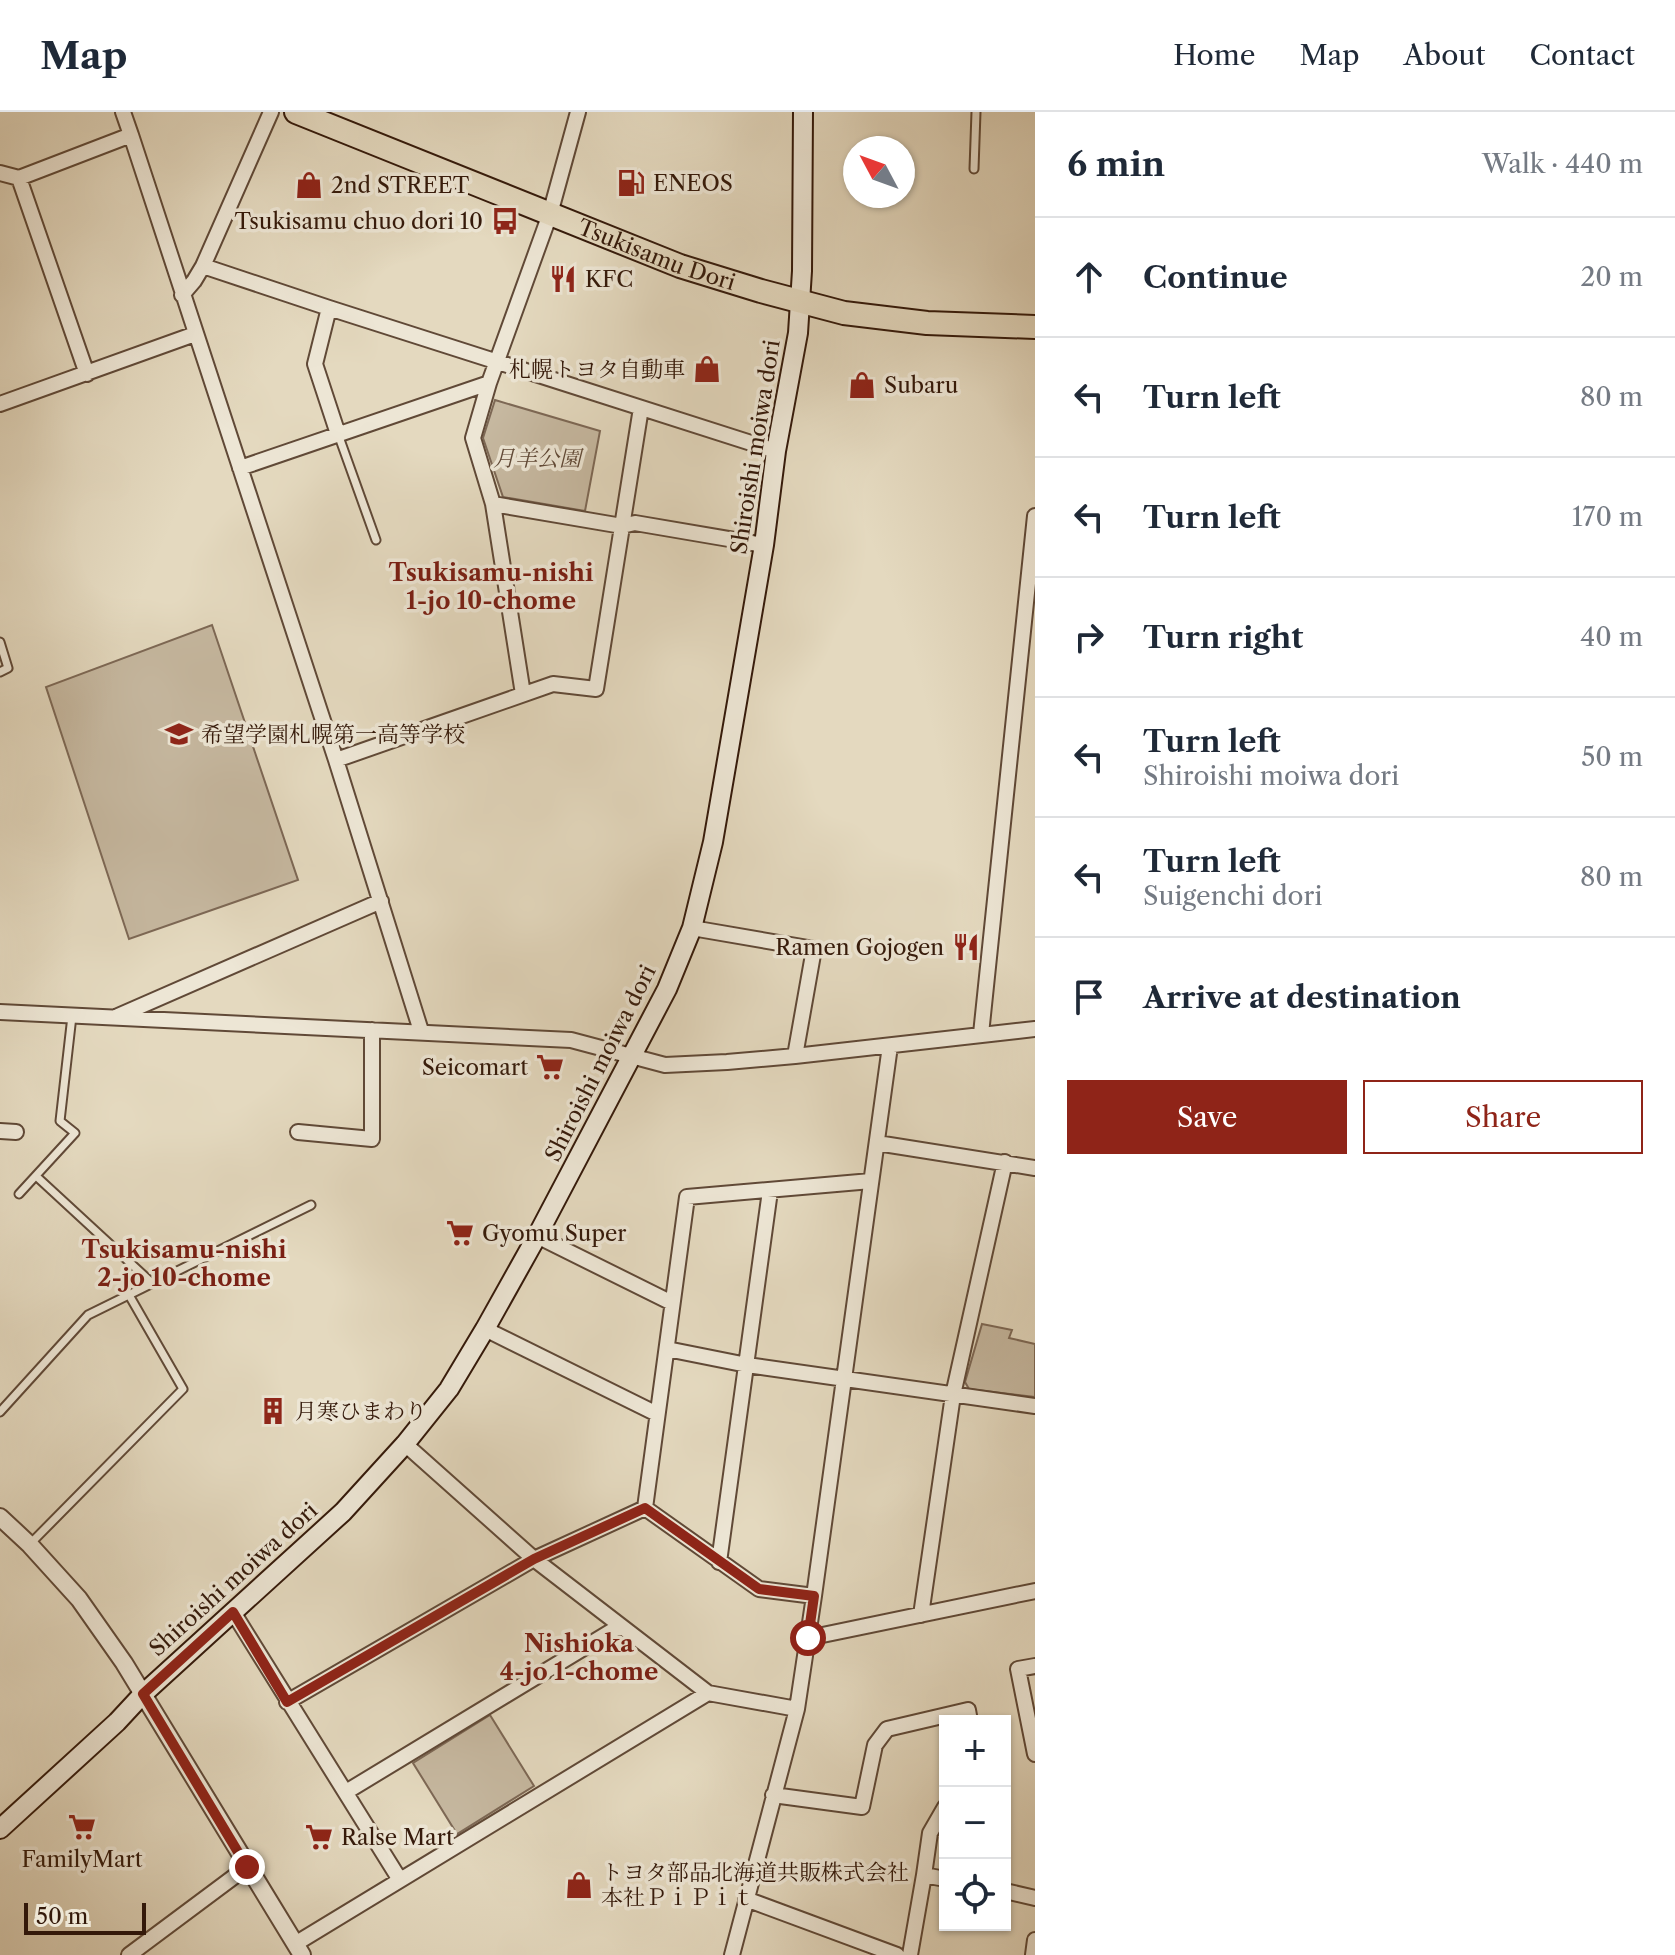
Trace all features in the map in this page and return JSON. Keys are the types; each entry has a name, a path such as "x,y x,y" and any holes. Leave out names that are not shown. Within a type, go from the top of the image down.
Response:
{"highway":[{"name":"Tsukisamu Dori","path":"296,112 706,275 844,313 927,323 1035,327"}],"main road":[{"name":"Shiroishi moiwa dori","path":"0,1829 343,1512 405,1444 449,1389 537,1236 667,989 692,928 713,842 798,333 803,112"}],"street":[{"path":"123,112 336,760 421,1031"},
{"path":"182,295 203,266 271,112"},
{"path":"523,694 493,504 473,438 489,383 550,214 578,112"},
{"path":"0,173 19,178 131,135"},
{"path":"19,178 87,374"},
{"path":"203,266 776,451"},
{"path":"329,308 315,364 338,434"},
{"path":"1,401 87,374 195,334"},
{"path":"240,468 489,383"},
{"path":"336,760 553,684 596,689 641,408"},
{"path":"493,504 622,526 635,523 764,545"},
{"path":"981,1034 1029,625 1035,516"},
{"path":"114,1017 381,901"},
{"path":"692,928 814,949 795,1056"},
{"path":"0,1012 571,1040 665,1065 795,1056 1035,1029"},
{"path":"298,1132 372,1139 372,1030"},
{"path":"732,1955 797,1709 890,1046"},
{"path":"0,1131 16,1132"},
{"path":"877,1143 1035,1168"},
{"path":"921,1615 953,1395 1005,1162"},
{"path":"645,1508 687,1197 871,1181"},
{"path":"719,1562 770,1191"},
{"path":"537,1236 672,1303"},
{"path":"485,1329 657,1414"},
{"path":"667,1349 747,1365 1035,1406"},
{"path":"405,1444 534,1559 708,1693 797,1709"},
{"path":"645,1508 759,1589 814,1596"},
{"path":"287,1702 534,1559 645,1508"},
{"path":"0,1517 79,1599 143,1694 298,1949 400,1880 708,1693"},
{"path":"808,1638 1035,1591"},
{"path":"233,1612 400,1880"},
{"path":"346,1792 620,1626"},
{"path":"1035,1666 1018,1669 1035,1754"},
{"path":"947,1715 968,1710 969,1715"},
{"path":"773,1795 862,1807 875,1745 887,1729 939,1717"},
{"path":"910,1955 930,1833 939,1817"},
{"path":"129,1955 247,1867"},
{"path":"924,1875 939,1878"},
{"path":"1011,1892 1035,1898"},
{"path":"746,1899 897,1955"},
{"path":"1033,1955 1035,1940"}],"lane":[{"path":"974,169 976,112"},
{"path":"338,434 376,540"},
{"path":"0,642 8,668 0,672"},
{"path":"19,1194 75,1133 60,1121 72,1016"},
{"path":"36,1176 152,1283"},
{"path":"0,1412 88,1315 311,1205"},
{"path":"30,1545 183,1389 129,1295"}],"green space":[{"name":"月羊公園","path":"495,400 600,431 585,511 503,497 483,438"},
{"path":"212,625 298,880 129,939 46,687"},
{"path":"982,1324 1012,1330 1009,1338 1035,1344 1035,1397 969,1389 965,1382"},
{"path":"490,1715 534,1786 457,1834 413,1763"}],"place":[{"name":"ENEOS","path":"631,183"},
{"name":"2nd STREET","path":"309,185"},
{"name":"Tsukisamu chuo dori 10","path":"505,221"},
{"name":"KFC","path":"563,279"},
{"name":"札幌トヨタ自動車","path":"707,369"},
{"name":"Subaru","path":"862,385"},
{"name":"希望学園札幌第一高等学校","path":"179,734"},
{"name":"Ramen Gojogen","path":"966,947"},
{"name":"Seicomart","path":"550,1067"},
{"name":"Gyomu Super","path":"460,1233"},
{"name":"月寒ひまわり","path":"273,1411"},
{"name":"FamilyMart","path":"82,1827"},
{"name":"Ralse Mart","path":"319,1837"},
{"name":"トヨタ部品北海道共販株式会社 本社ＰｉＰｉｔ","path":"579,1885"}],"district":[{"name":"Tsukisamu-nishi 1-jo 10-chome","path":"491,587"},
{"name":"Tsukisamu-nishi 2-jo 10-chome","path":"184,1264"},
{"name":"Nishioka 4-jo 1-chome","path":"579,1658"}],"route":[{"path":"247,1867 143,1694 233,1612 287,1702 534,1559 645,1508 759,1589 814,1596 808,1638"}]}
